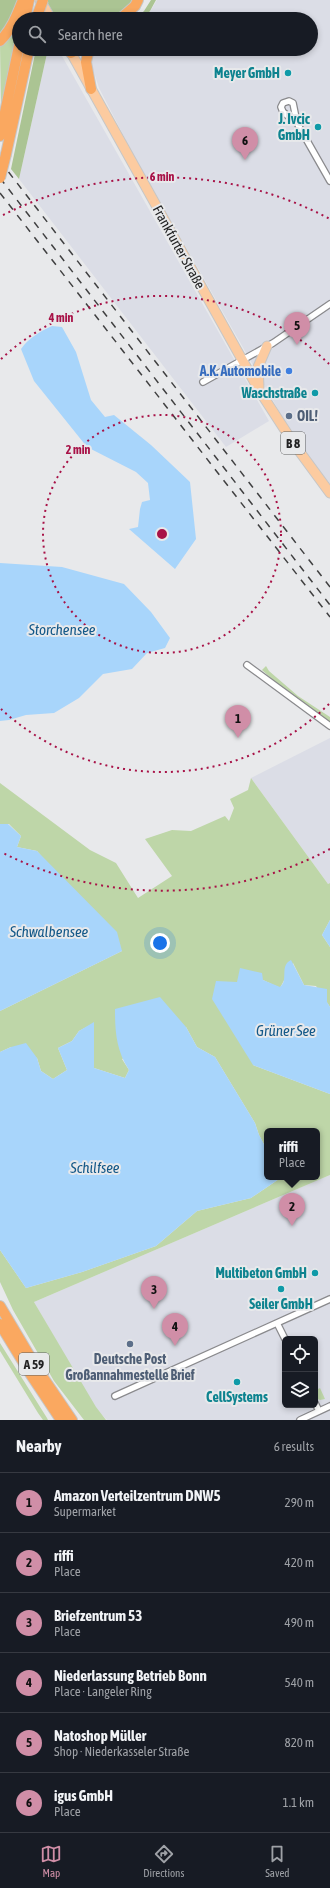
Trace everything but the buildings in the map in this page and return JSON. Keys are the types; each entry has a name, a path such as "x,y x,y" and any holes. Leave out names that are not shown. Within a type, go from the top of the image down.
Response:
{"highway":[{"path":"38,12 41,0"},
{"path":"128,12 135,6 138,0"},
{"path":"136,12 146,0"},
{"path":"0,41 12,27"},
{"path":"0,136 17,56"},
{"path":"0,178 27,56"},
{"path":"87,56 86,62 91,89"},
{"name":"A 59","path":"0,1306 38,1370 72,1420"},
{"name":"A 59","path":"0,1324 61,1420"}],"main road":[{"path":"41,0 47,12"},
{"name":"Frankfurter Straße","path":"75,56 91,89 243,360"},
{"path":"260,390 258,367 267,346"},
{"name":"B 8","path":"243,360 294,444 330,493"}],"street":[{"path":"297,123 330,181"},
{"path":"203,382 267,346 330,304"},
{"path":"247,665 330,726"},
{"path":"115,1396 330,1299"},
{"path":"277,1323 283,1336"},
{"path":"300,1420 330,1406"}],"shaded area":[{"path":"157,0 330,0 330,484 309,457 279,411 132,152 99,88 91,63 93,56 318,56 318,12 149,12"},
{"path":"46,56 62,56 269,421 226,447 19,179"},
{"path":"330,738 330,883 328,884 251,778"},
{"path":"330,1175 330,1420 107,1420 95,1408 34,1302"}],"green space":[{"path":"0,0 19,0 16,11 12,12 12,18 0,37"},
{"path":"48,0 136,0 123,12 52,12 48,4"},
{"path":"151,0 156,0 149,12 143,12"},
{"path":"12,29 12,56 1,110 0,44"},
{"path":"35,56 46,56 19,179 11,169"},
{"path":"266,666 269,671 298,696 330,717 330,722 273,680 262,670"},
{"path":"251,778 328,884 330,883 330,920 322,935 330,947 330,1007 316,986 304,985 293,963 280,988 263,980 253,1065 330,1094 330,1175 320,1179 320,1128 264,1128 264,1144 255,1123 215,1057 197,1047 186,1027 122,1059 129,1070 125,1078 94,1068 94,1023 79,1031 72,1041 58,1048 67,1070 53,1079 41,1071 37,1058 11,1047 0,1052 0,1011 122,951 37,851 17,847 21,836 9,824 0,824 0,783 90,850 116,863 138,898 172,876 145,839 172,830 191,831 225,816 229,821 234,808 230,799 248,790"},
{"path":"278,1180 318,1180 34,1302 96,1407 106,1420 84,1420 54,1381 13,1310 0,1282 0,1250 26,1288 82,1272 156,1246 197,1211 251,1198"},
{"path":"0,1343 48,1420 43,1420 38,1413 0,1351"},
{"path":"320,1388 325,1399 318,1399 318,1389"}],"water":[{"path":"52,326 62,327 76,352 91,400 105,417 114,415 151,445 190,482 196,539 175,569 129,529 138,527 142,502 150,500 148,483 136,472 87,447 34,381 21,349 35,336"},
{"name":"Storchensee","path":"0,563 62,567 124,584 151,612 170,638 165,648 147,653 132,669 103,674 79,698 54,713 26,715 0,721"},
{"name":"Schwalbensee","path":"0,824 8,824 21,836 17,847 37,851 117,932 122,951 0,1011"},
{"path":"330,920 330,947 322,935"},
{"name":"Grüner See","path":"291,960 304,985 327,989 327,1002 330,1007 330,1094 253,1065 212,999 216,981 237,982 240,968 262,973 263,980 280,987 284,981 285,966"},
{"name":"Schilfsee","path":"160,997 186,1027 197,1047 215,1057 255,1123 264,1144 264,1180 278,1180 251,1198 197,1211 156,1246 82,1272 26,1288 0,1250 0,1052 26,1043 37,1058 41,1071 53,1079 67,1070 58,1048 72,1041 79,1031 94,1022 94,1068 125,1078 129,1070 121,1055 117,1040 115,1009"}],"railway":[{"path":"0,161 330,587"},
{"path":"0,178 330,605"},
{"path":"0,193 330,617"}],"place":[{"name":"Meyer GmbH","path":"288,73"},
{"name":"J. Ivcic GmbH","path":"318,127"},
{"name":"igus GmbH","path":"245,160"},
{"name":"Natoshop Müller","path":"297,345"},
{"name":"A.K. Automobile","path":"289,371"},
{"name":"Waschstraße","path":"315,393"},
{"name":"OIL!","path":"289,416"},
{"name":"Amazon Verteilzentrum DNW5","path":"238,738"},
{"name":"riffi","path":"292,1226"},
{"name":"Multibeton GmbH","path":"315,1273"},
{"name":"Seiler GmbH","path":"281,1289"},
{"name":"Briefzentrum 53","path":"154,1309"},
{"name":"Deutsche Post Großannahmestelle Brief","path":"130,1344"},
{"name":"Niederlassung Betrieb Bonn","path":"175,1346"},
{"name":"CellSystems","path":"237,1382"}]}
